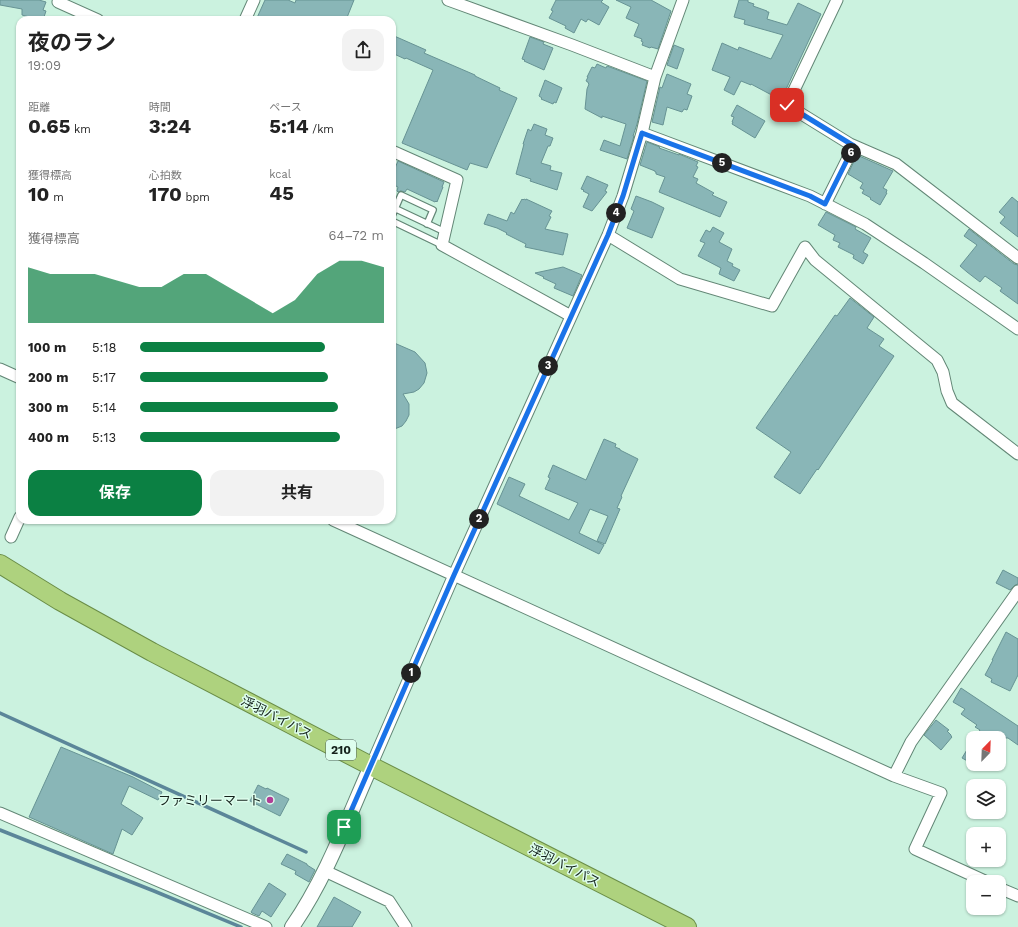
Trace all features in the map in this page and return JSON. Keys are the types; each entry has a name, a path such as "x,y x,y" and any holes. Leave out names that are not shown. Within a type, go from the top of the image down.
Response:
{"highway":[{"name":"浮羽バイパス","path":"0,564 60,601 152,652 686,927"}],"street":[{"path":"247,16 254,0"},
{"path":"448,0 655,77"},
{"path":"292,927 300,916 325,871 454,575 608,235 623,196 642,133 655,77 683,0"},
{"path":"837,0 787,105 854,146 896,164 1018,258"},
{"path":"58,1 90,16"},
{"path":"642,133 810,196 866,224 1018,329"},
{"path":"825,204 854,146"},
{"path":"396,154 457,180 442,245 571,316"},
{"path":"608,235 680,279 772,306 805,247 815,260 937,360 952,403 1018,454"},
{"path":"0,368 16,376"},
{"path":"11,537 17,524"},
{"path":"342,524 894,776 941,793 915,849 972,875"},
{"path":"894,776 911,742 1018,591"},
{"path":"0,813 266,927"},
{"path":"325,871 389,901 406,927"},
{"path":"1006,891 1018,896"}],"lane":[{"path":"396,204 401,195 433,210 427,224"},
{"path":"396,209 444,232"},
{"path":"396,223 442,245"}],"building":[{"path":"0,0 39,0 46,2 43,10 46,11 44,16 26,16 22,15 22,9 0,5"},
{"path":"265,0 288,0 295,3 296,0 354,0 348,16 258,16"},
{"path":"556,0 603,0 601,2 609,7 599,25 588,19 586,22 581,19 574,33 565,28 566,26 549,18"},
{"path":"616,0 651,0 671,11 658,49 642,45 642,39 634,36 639,24 626,18 631,7"},
{"path":"739,0 748,0 748,2 754,4 753,6 769,12 767,19 787,25 798,3 821,14 781,100 751,84 741,81 734,95 724,90 730,77 712,70 722,43 738,50 739,47 771,59 783,35 744,24 745,20 734,17"},
{"path":"396,37 426,50 424,53 475,75 500,88 499,90 517,98 487,168 470,163 467,170 402,143 433,70 406,58 405,59 396,55"},
{"path":"530,37 544,42 543,44 553,48 544,70 522,59"},
{"path":"674,45 684,49 677,69 667,65"},
{"path":"597,64 606,68 607,66 647,81 627,159 600,150 604,140 620,146 626,124 602,116 602,118 585,109 589,84 586,81 587,77 592,67 595,68"},
{"path":"667,74 691,84 687,94 692,96 687,110 684,109 682,112 667,107 663,125 652,122 660,87 662,88"},
{"path":"545,80 562,88 556,103 554,102 553,104 541,99 542,98 539,96"},
{"path":"737,105 765,121 755,138 732,124 734,117 731,116"},
{"path":"534,124 547,129 545,135 553,138 541,163 551,166 550,170 562,173 557,190 530,181 531,179 516,174 528,129 531,131"},
{"path":"647,142 660,147 659,148 698,162 696,166 698,167 693,177 698,179 696,183 714,193 712,195 727,202 720,217 659,192 665,177 640,165"},
{"path":"857,155 893,171 883,188 887,190 887,193 880,205 862,193 864,190 860,188 863,183 848,174"},
{"path":"398,161 444,182 437,202 407,189 405,192 398,192 398,187 396,186 396,166"},
{"path":"587,176 608,185 605,191 607,192 592,211 583,207 589,194 581,189"},
{"path":"636,196 664,208 652,238 627,228 634,211 631,209"},
{"path":"1012,197 1018,202 1018,237 1000,223 1005,217 999,212"},
{"path":"522,199 526,199 552,211 549,216 551,217 545,229 568,234 563,255 525,247 526,244 506,234 507,233 484,224 488,214 507,221 511,212 514,214"},
{"path":"826,212 856,227 855,229 871,238 863,252 868,255 863,264 853,258 854,255 838,247 840,243 833,240 835,235 818,225"},
{"path":"713,227 724,233 719,242 732,249 727,261 733,264 732,266 740,270 734,281 719,274 721,268 698,256 705,243 700,241 706,230 710,232"},
{"path":"969,229 1014,264 1018,265 1018,304 1000,291 1002,288 985,276 980,282 960,266 977,245 964,236"},
{"path":"563,267 582,275 573,296 554,288 556,284 535,273"},
{"path":"850,298 874,317 867,328 884,339 879,346 894,356 818,470 817,469 800,494 774,477 791,452 756,428 835,315 837,316"},
{"path":"396,344 415,352 425,363 427,373 424,383 419,389 414,392 403,394 409,404 409,415 402,426 396,428"},
{"path":"604,439 616,444 615,447 638,459 621,496 622,497 617,508 620,509 605,544 597,541 608,516 590,509 579,533 604,545 599,554 497,504 509,477 525,484 519,496 569,520 578,503 545,489 550,478 548,477 553,465 586,480"},
{"path":"1003,570 1018,578 1018,584 1010,590 996,583"},
{"path":"1006,632 1018,639 1018,675 1010,691 991,682 992,679 985,675"},
{"path":"961,688 1018,726 1018,745 1006,738 1006,731 979,731 980,730 975,727 977,725 961,714 965,709 953,702"},
{"path":"936,720 949,730 947,731 952,737 941,750 924,735"},
{"path":"61,747 133,777 162,792 158,800 129,786 121,804 143,818 132,835 122,829 113,854 29,817"},
{"path":"966,751 966,760 962,758"},
{"name":"ファミリーマート","path":"258,785 289,799 280,816 250,801"},
{"path":"287,854 307,864 315,870 309,882 295,874 296,871 281,864"},
{"path":"269,883 286,894 271,917 262,911 259,916 252,913 251,912"},
{"path":"334,897 361,912 352,927 317,927"}],"waterway":[{"path":"0,713 306,852"},
{"path":"0,830 241,927"}],"place":[{"name":"ファミリーマート","path":"270,800"}],"route":[{"path":"344,827 454,575 608,235 623,196 642,133 810,196 825,204 854,146 787,105"}]}
